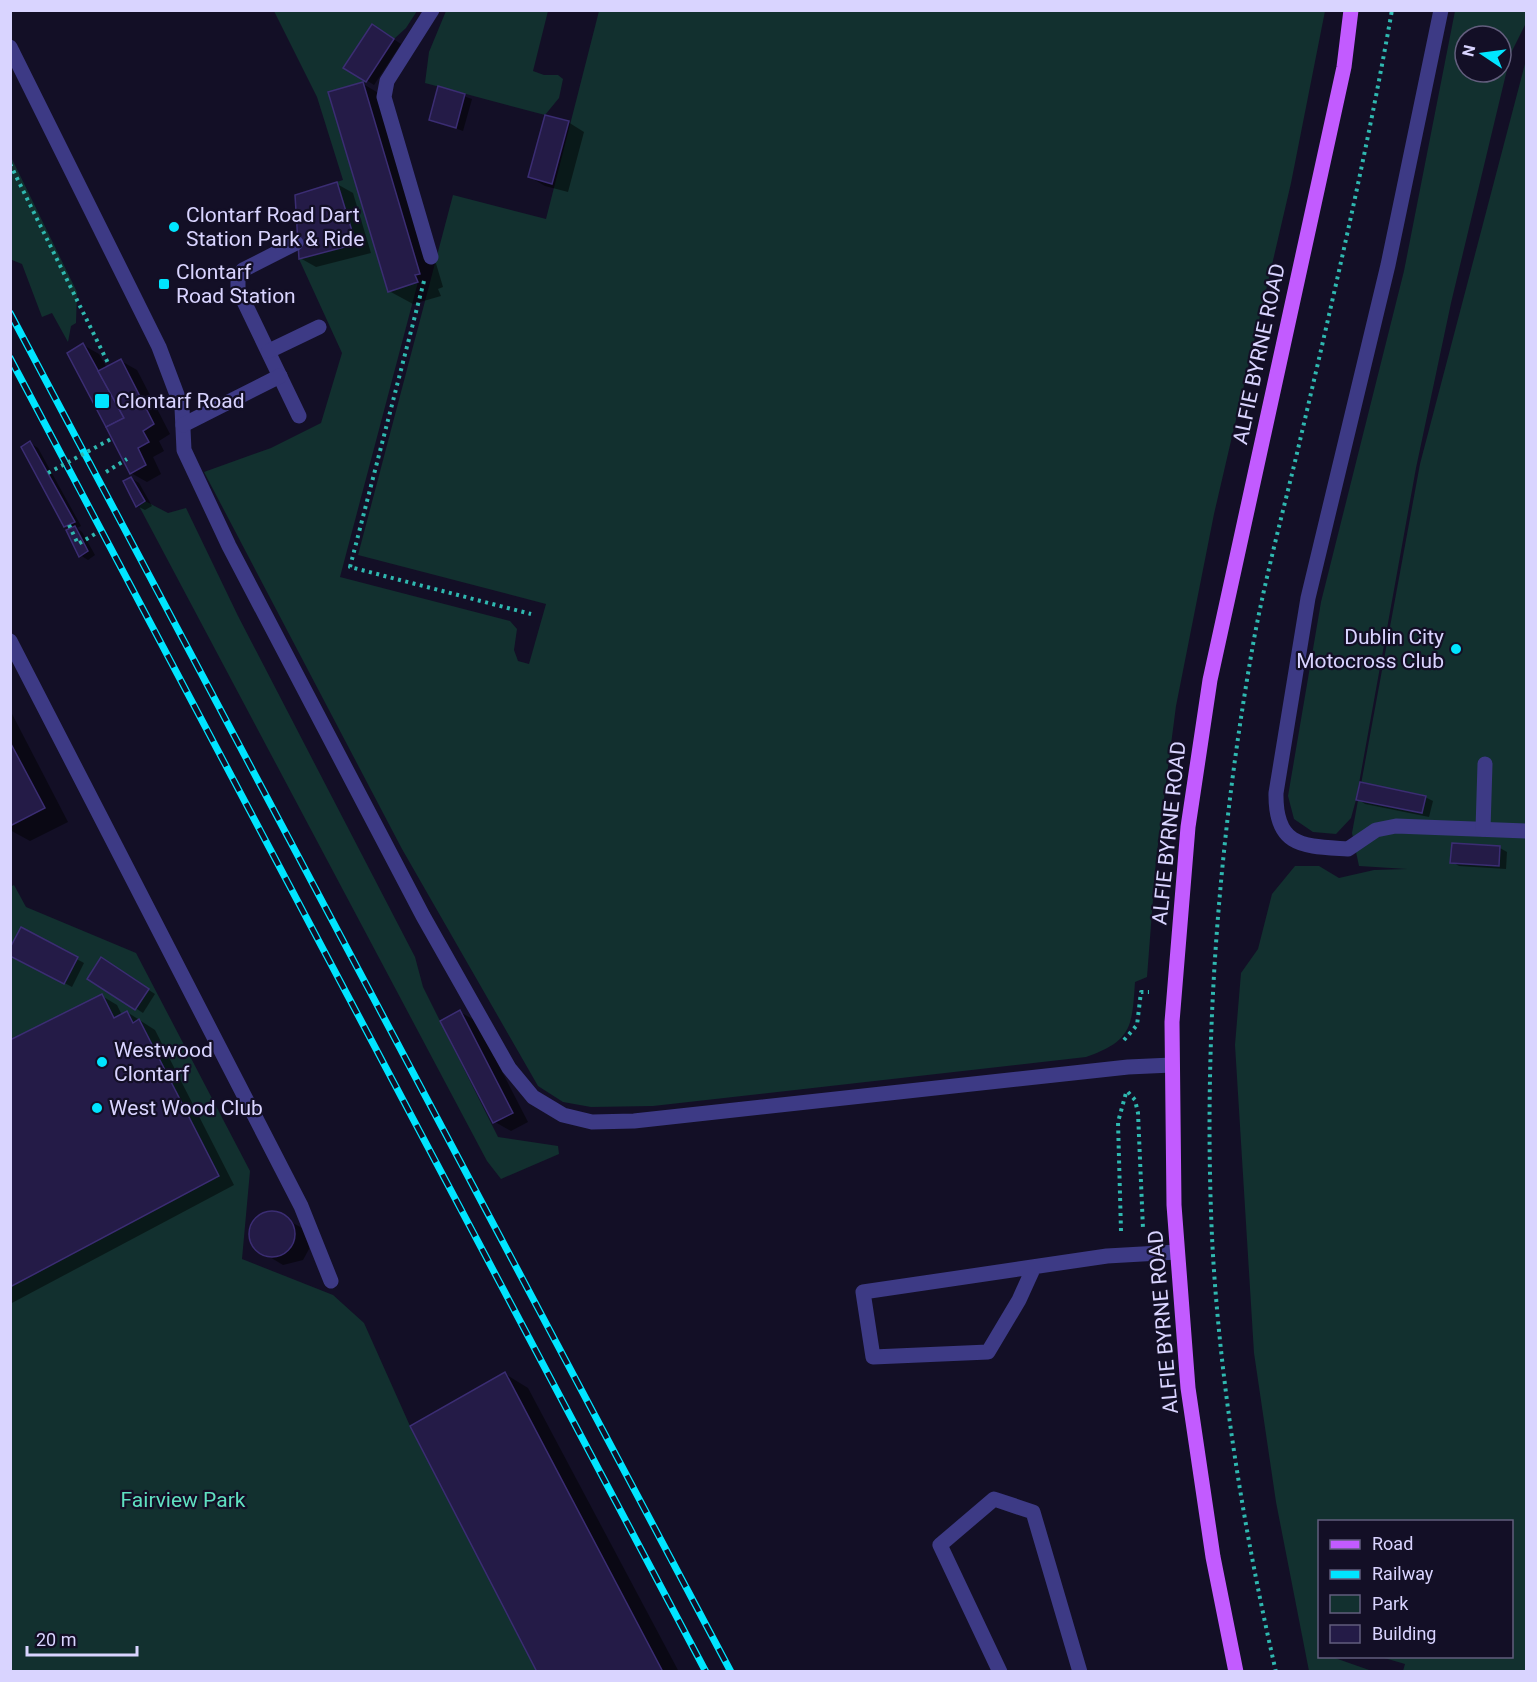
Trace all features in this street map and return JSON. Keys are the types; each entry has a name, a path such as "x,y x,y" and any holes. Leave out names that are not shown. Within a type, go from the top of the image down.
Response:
{"main road":[{"name":"ALFIE BYRNE ROAD","path":"1236,1671 1213,1557 1188,1388 1172,1134 1173,1022 1188,827 1210,680 1344,67 1351,10"}],"lane":[{"path":"431,257 384,97 387,81 432,10"},
{"path":"1441,10 1388,265 1308,598 1276,793 1276,816 1284,831 1299,844 1348,849 1376,830 1396,826 1527,831"},
{"path":"10,47 159,347 182,408 184,450 229,546 423,916 509,1068 533,1096 563,1115 592,1122 634,1121 1128,1067 1172,1065"},
{"path":"296,243 243,270 238,279 238,290 299,416"},
{"path":"269,351 319,327"},
{"path":"183,425 280,376"},
{"path":"10,641 301,1206 331,1281"},
{"path":"1483,830 1485,764"},
{"path":"1034,1267 1019,1300 988,1352 873,1358 863,1292 1034,1267 1122,1255 1178,1252"},
{"path":"1000,1671 940,1545 994,1498 1033,1512 1080,1671"}],"path":[{"path":"10,164 109,365"},
{"path":"431,257 350,567 531,614"},
{"path":"48,473 111,439"},
{"path":"106,472 127,459"},
{"path":"69,525 78,544 95,534"},
{"path":"1124,1048 1122,1042 1137,1025 1141,992 1146,992"},
{"path":"1206,993 1215,993"},
{"path":"1127,1091 1135,1100 1138,1113 1144,1254"},
{"path":"1122,1255 1118,1122 1124,1099"}],"green space":[{"path":"274,11 417,11 406,28 394,39 372,24 344,68 366,82 329,93 388,291 418,282 340,577 510,621 517,629 514,650 518,661 529,664 546,604 358,555 453,195 546,219 599,11 1325,11 1291,183 1214,514 1176,706 1156,860 1147,977 1135,982 1133,1010 1127,1030 1113,1045 1086,1057 653,1106 591,1107 563,1102 538,1086 402,849 204,472 271,448 321,423 342,353 299,259 295,195 343,180 317,97"},
{"path":"446,11 548,11 533,71 544,75 558,75 563,79 559,98 545,115 425,83 429,52"},
{"path":"1455,11 1526,11 1526,23 1513,49 1513,24 1453,24 1453,84 1504,84 1451,303 1416,468 1356,800 1351,818 1336,834 1313,832 1294,819 1288,796 1321,602 1404,271"},
{"path":"1526,60 1526,1671 1403,1671 1405,1664 1384,1658 1513,1658 1513,1520 1318,1520 1318,1658 1335,1658 1372,1671 1309,1671 1276,1502 1254,1353 1235,1045 1241,973 1258,949 1272,894 1295,866 1319,866 1339,878 1374,870 1407,869 1359,866 1352,833 1420,464"},
{"path":"11,157 77,292 76,323 71,326 68,342 52,313 42,317 22,264 12,260"},
{"path":"145,501 168,513 186,508 238,616 415,957 423,987 498,1137 558,1146 559,1154 501,1179 487,1161 139,506"},
{"name":"Fairview Park","path":"14,885 26,907 136,953 250,1171 242,1259 333,1295 364,1323 410,1426 537,1671 11,1672 10,887"}],"building":[{"path":"372,24 394,39 366,82 343,68"},
{"path":"363,82 420,274 415,275 418,282 388,292 328,92"},
{"path":"438,86 465,94 456,128 429,120"},
{"path":"545,115 569,121 552,184 528,177"},
{"path":"337,182 356,244 299,259 295,195"},
{"path":"83,343 124,418 106,427 67,353"},
{"path":"121,359 154,424 143,431 149,442 138,448 146,465 130,474 106,427 124,418 98,371"},
{"path":"30,441 75,522 64,527 21,447"},
{"path":"131,477 145,501 136,507 123,481"},
{"path":"75,526 88,551 79,557 66,530"},
{"path":"10,742 45,808 10,826"},
{"path":"1360,782 1426,796 1422,813 1356,800"},
{"path":"1452,843 1500,846 1499,866 1450,863"},
{"path":"21,927 78,957 64,984 10,956 10,948"},
{"path":"101,957 149,989 135,1010 87,979"},
{"name":"West Wood Club","path":"102,994 114,1018 127,1011 133,1023 139,1019 219,1176 10,1287 10,1040"},
{"path":"460,1010 513,1113 493,1123 440,1021"},
{"path":"272,1211 288,1218 295,1234 288,1250 272,1257 256,1250 249,1234 256,1218"},
{"path":"505,1372 663,1672 537,1672 410,1426"}],"railway":[{"path":"10,313 731,1672"},
{"path":"10,358 706,1672"}],"place":[{"name":"Clontarf Road Dart Station Park & Ride","path":"174,227"},
{"name":"Clontarf Road Station","path":"164,284"},
{"name":"Clontarf Road","path":"102,401"},
{"name":"Dublin City Motocross Club","path":"1456,649"},
{"name":"Westwood Clontarf","path":"102,1062"},
{"name":"West Wood Club","path":"97,1108"}]}
